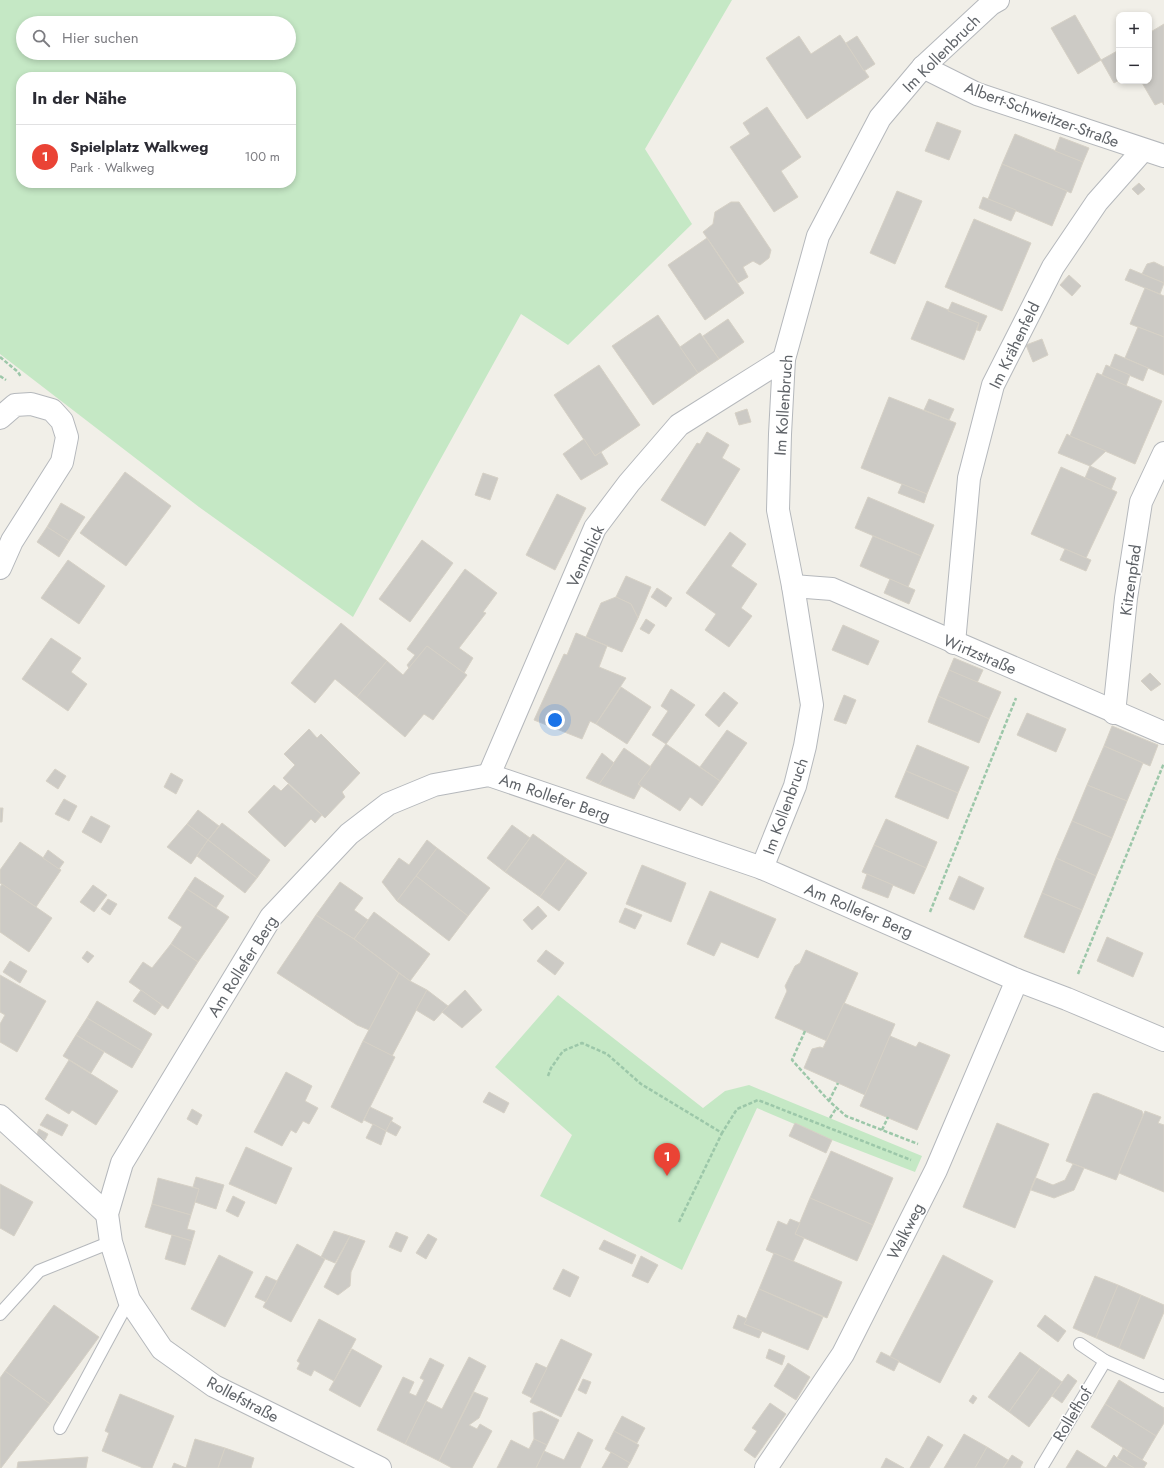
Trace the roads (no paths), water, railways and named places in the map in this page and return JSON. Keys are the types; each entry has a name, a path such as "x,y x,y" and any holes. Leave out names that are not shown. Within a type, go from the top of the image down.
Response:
{"street":[{"name":"Im Kollenbruch","path":"762,868 795,786 806,746 812,705 793,586 778,510 784,359 818,236 880,118 923,67 985,10 998,0"},
{"name":"Albert-Schweitzer-Straße","path":"923,67 977,94 1164,156"},
{"name":"Im Krähenfeld","path":"954,643 969,478 993,385 1053,267 1097,202 1143,150"},
{"name":"Vennblick","path":"489,775 595,528 629,483 679,425 784,359"},
{"path":"0,418 15,405 31,404 52,410 62,421 67,436 62,462 12,541 0,568"},
{"name":"Kitzenpfad","path":"1114,712 1126,598 1141,502 1164,453"},
{"name":"Wirtzstraße","path":"793,586 832,589 1164,733"},
{"name":"Am Rollefer Berg","path":"107,1214 122,1163 271,917 349,834 388,804 434,785 489,775 762,868 1017,980 1067,999 1164,1040"},
{"name":"Walkweg","path":"766,1468 843,1354 939,1162 1017,980"},
{"path":"0,1116 107,1214"},
{"name":"Rollefstraße","path":"107,1214 111,1242 129,1300 162,1349 214,1386 380,1468"}],"lane":[{"path":"0,1314 39,1271 111,1242"},
{"path":"60,1428 129,1300"},
{"path":"1080,1344 1104,1361 1162,1386"},
{"name":"Rollefhof","path":"1041,1468 1104,1361"}],"place":[{"name":"Spielplatz Walkweg","path":"667,1176"}]}
